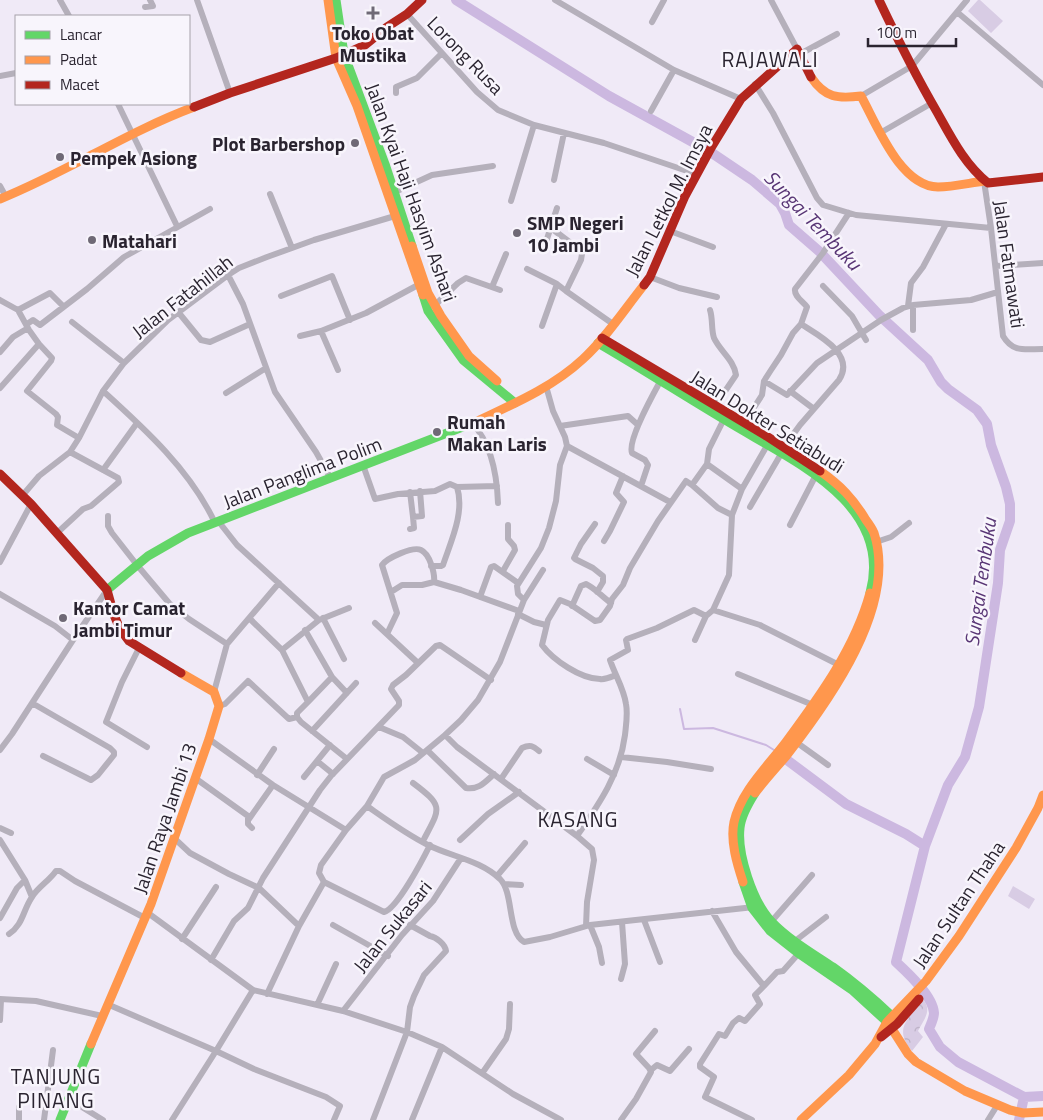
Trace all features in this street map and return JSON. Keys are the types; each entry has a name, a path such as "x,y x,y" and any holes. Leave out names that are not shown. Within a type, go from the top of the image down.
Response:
{"main road":[{"path":"328,0 340,56"},
{"path":"336,0 340,56"},
{"path":"3,198 44,180 167,117 230,93 340,56 365,45 407,14 422,0"},
{"path":"879,0 912,66 960,152 984,182"},
{"path":"799,52 819,87 827,93 835,97 861,96 880,133 903,170 922,183 944,186 1043,177"},
{"name":"Jalan Letkol M. Imsya","path":"517,402 546,386 582,360 600,341 650,277 696,174 741,99 755,84 799,52"},
{"name":"Jalan Kyai Haji Hasyim Ashari","path":"340,56 382,166 395,192 423,279 447,332 464,360 517,402"},
{"name":"Jalan Kyai Haji Hasyim Ashari","path":"382,166 395,216 428,311 447,332"},
{"name":"Jalan Dokter Setiabudi","path":"600,341 744,423 769,442 817,473 852,509 874,543 880,563 879,587 862,636 849,663 827,699 796,742 781,755"},
{"path":"662,377 724,419 769,442"},
{"name":"Jalan Panglima Polim","path":"107,590 148,556 188,533 472,423 517,402"},
{"path":"0,474 57,533 107,590 120,629 129,641 214,692 219,706"},
{"name":"Jalan Dokter Setiabudi","path":"856,989 799,953 768,929 756,906 732,834 734,824 742,808 781,755 839,665 864,613 869,598 874,543"},
{"name":"Jalan Raya Jambi 13","path":"146,915 209,740 219,706"},
{"name":"Jalan Sultan Thaha","path":"1032,826 1043,795"},
{"name":"Jalan Sultan Thaha","path":"892,1023 928,983 962,938 1016,848 1043,812"},
{"name":"Jalan Dokter Setiabudi","path":"756,906 771,922 856,989 892,1023 908,1054 916,1062 965,1091 1010,1110 1024,1113 1043,1112"},
{"path":"60,1120 107,1004 146,915"},
{"path":"801,1120 849,1075 892,1023"}],"street":[{"path":"60,0 68,15"},
{"path":"145,7 154,6 150,0"},
{"path":"197,0 230,93"},
{"path":"555,0 674,70 741,99"},
{"path":"652,22 664,0"},
{"path":"861,96 912,66 968,0"},
{"path":"773,1 799,52 837,34"},
{"path":"957,12 1043,85"},
{"name":"Lorong Rusa","path":"407,14 487,101 498,110 534,125 604,143 696,174"},
{"path":"396,93 396,87 416,78 442,53"},
{"path":"651,112 674,70"},
{"path":"0,76 15,73"},
{"path":"755,84 773,113 817,198 823,205 849,213 992,228"},
{"path":"880,133 932,102"},
{"path":"119,105 177,226"},
{"path":"511,201 534,125"},
{"path":"554,180 564,133"},
{"path":"395,192 432,175 493,166"},
{"name":"Jalan Fatmawati","path":"984,182 992,228 1003,336 1008,344 1016,349 1043,349"},
{"path":"0,186 3,198"},
{"path":"270,194 292,248"},
{"path":"545,245 557,208"},
{"path":"0,352 13,337 33,320 40,325 87,289 124,257 210,209"},
{"path":"744,423 762,395 764,382 793,333 801,324 807,307 797,296 796,289 822,255 849,213"},
{"name":"Jalan Fatahillah","path":"22,496 39,476 70,452 102,391 124,363 143,343 228,275 239,268 314,240 395,216"},
{"path":"913,330 911,283 923,267 946,224"},
{"path":"551,228 580,250 582,254 566,291"},
{"path":"670,231 713,247"},
{"path":"492,287 506,254"},
{"path":"996,266 1043,263"},
{"path":"527,269 557,284 613,324"},
{"path":"228,275 243,304 275,392 316,452 330,477"},
{"path":"281,296 332,276 350,320"},
{"path":"650,277 679,288 717,297"},
{"path":"434,306 458,283 466,278 500,290"},
{"path":"542,326 557,284"},
{"path":"300,336 322,331 350,320 418,285"},
{"path":"823,286 852,316 866,340"},
{"path":"764,382 786,395 816,364 836,349 884,319 911,305 971,300 998,292"},
{"path":"18,310 50,293 63,306"},
{"path":"0,300 18,310 39,344 52,358 27,391 56,414 58,417 57,425 79,438"},
{"path":"710,310 713,335 717,345 735,370 736,375 715,406"},
{"path":"179,313 201,340 210,342 250,324"},
{"path":"72,322 124,363"},
{"path":"750,508 800,425 843,372 842,362 836,349 830,342 801,324"},
{"path":"322,331 338,370"},
{"path":"0,388 39,344"},
{"path":"226,393 266,368"},
{"path":"641,486 646,476 648,465 645,460 630,450 638,426 662,377"},
{"path":"524,600 516,590 518,583 546,538 556,501 560,465 566,446 565,437 553,411 546,386"},
{"path":"102,391 137,423 175,464 217,522 237,545 321,619 344,659"},
{"path":"790,391 814,409"},
{"path":"560,426 628,416 638,426"},
{"path":"692,486 707,464 709,449 724,419"},
{"path":"103,470 137,423"},
{"path":"472,423 489,450 497,486 498,503"},
{"path":"695,640 706,616 713,610 729,575 732,515 742,489 769,442"},
{"path":"566,446 670,502"},
{"path":"57,533 83,508 90,506 119,482 118,478 70,452"},
{"path":"707,464 742,489"},
{"path":"362,465 375,500 410,492 435,491 450,484 457,487 497,486"},
{"path":"790,525 817,473"},
{"path":"604,541 624,502 616,493 623,476"},
{"path":"616,675 602,680 578,673 561,663 542,645 548,620 560,600 597,622 602,618 670,502 686,482 712,503 732,515"},
{"path":"431,566 443,565 446,556 458,516 457,487"},
{"path":"413,517 422,516 420,491"},
{"path":"410,492 414,528 410,529"},
{"path":"0,562 30,504"},
{"path":"108,516 108,526 169,603 189,619 227,644"},
{"path":"874,543 891,537 909,523"},
{"path":"595,524 574,558 598,571 603,576 603,582 597,592"},
{"path":"504,572 515,550 508,539 508,525"},
{"path":"387,634 397,613 382,565 394,556 415,549 424,552 434,575 434,582"},
{"path":"480,597 494,566 518,583"},
{"path":"430,846 415,873 389,911 384,912 374,908 324,882 319,873 319,870 346,830 367,806 384,778 415,760 470,711 491,680 524,600 543,570"},
{"path":"391,592 402,585 422,585 434,582 480,597 519,612 534,622 546,625"},
{"path":"214,692 227,644 279,583"},
{"path":"572,606 583,585 586,584 611,603"},
{"path":"0,750 107,590"},
{"path":"0,594 55,626 73,640"},
{"path":"282,650 321,619 348,608"},
{"path":"577,836 596,809 614,776 621,757 626,725 626,706 610,660 628,650 627,639 657,628 694,610 706,616"},
{"path":"713,610 760,626 839,665"},
{"path":"249,618 282,650 308,702"},
{"path":"375,623 418,663"},
{"path":"306,630 332,677 347,693"},
{"path":"211,960 234,921 248,908 263,878 333,774 398,705 398,698 392,693 391,689 393,685 436,646 440,646 491,680"},
{"path":"139,648 122,682 106,722 147,747"},
{"path":"738,674 813,705"},
{"path":"297,717 297,713 332,677"},
{"path":"219,706 225,704 248,681 289,719 297,717"},
{"path":"312,731 356,683"},
{"path":"32,703 110,748 114,755 98,775 91,780 43,756"},
{"path":"297,717 347,759"},
{"path":"379,727 403,737 425,752 466,788 478,788 494,774"},
{"path":"445,735 458,747 590,846 594,852 594,860 587,902 588,925 599,947 602,963"},
{"path":"209,740 257,775 346,830"},
{"path":"796,742 828,765"},
{"path":"304,777 330,745"},
{"path":"501,779 522,748 528,745 539,751"},
{"path":"257,775 274,749"},
{"path":"621,757 711,770"},
{"path":"587,760 614,776"},
{"path":"316,761 333,774"},
{"path":"195,778 248,816 249,819"},
{"path":"413,782 434,800 438,807 435,818 422,842"},
{"path":"252,828 248,824 249,819 273,785"},
{"path":"460,840 488,814 519,792"},
{"path":"367,806 422,842 477,863 496,876 505,884 511,916 520,939 524,942 550,937 588,925 756,906"},
{"path":"0,828 11,833"},
{"path":"174,838 190,853 259,888 299,926"},
{"path":"0,840 25,880 32,897"},
{"path":"496,876 525,843"},
{"name":"Jalan Sukasari","path":"343,1011 388,956 410,925 437,896 461,858"},
{"path":"10,934 20,925 32,897 50,880 56,871 146,915"},
{"path":"771,922 812,875"},
{"path":"0,918 17,888 25,880"},
{"path":"267,994 299,926 324,882"},
{"path":"505,884 520,885"},
{"path":"182,939 216,887"},
{"path":"712,911 736,952 764,986"},
{"name":"Jalan Raya Jambi 13","path":"146,915 253,990 343,1011 407,1032 442,1046 513,1094 561,1120"},
{"path":"795,941 826,918"},
{"path":"644,920 660,962"},
{"path":"621,979 625,964 622,922"},
{"path":"333,925 388,956"},
{"path":"372,1120 407,1032 410,1007 424,975 446,950 445,946 433,937 410,925"},
{"path":"752,1120 706,1098 714,1076 699,1065 719,1034 726,1036 740,1018 745,1021 760,1004 754,995 777,972 783,971 799,953"},
{"path":"317,1005 336,964"},
{"path":"172,1120 253,990"},
{"path":"0,1020 0,999 36,1001 102,1016"},
{"path":"107,1004 254,1069 326,1097 340,1106 334,1120"},
{"path":"483,1072 506,1039 509,1029 510,1004"},
{"path":"651,1070 636,1054 655,1031"},
{"path":"412,1120 442,1046"},
{"path":"621,1120 636,1099 651,1070 658,1065 670,1071 689,1049"},
{"path":"44,1120 53,1050"},
{"path":"69,1099 99,1119"},
{"path":"988,1120 998,1104"},
{"path":"19,1107 19,1120"}],"green space":[{"path":"978,0 1003,21 991,33 968,11"},
{"path":"1013,886 1035,899 1029,909 1008,896"},
{"path":"923,1000 926,1004 927,1012 918,1031 923,1037 912,1051 906,1043 903,1030 908,1019"}],"waterway":[{"name":"Sungai Tembuku","path":"456,0 609,96 709,151 752,180 780,204 789,225 820,252 879,315 928,360 941,382 977,410 987,424 991,445 1006,487 1010,504 1010,521 1000,550 998,583 979,707 965,757 948,785 925,846 896,962 925,992 933,1006 933,1019 929,1029 940,1047 958,1062 1024,1097 1043,1096"},
{"path":"680,709 684,729 713,728 766,745 774,750"},
{"path":"787,760 846,804 906,834 925,846"},
{"path":"1019,1120 1024,1097"}],"traffic: fast":[{"path":"336,0 344,54 385,164 412,246"},
{"path":"423,295 428,311 463,360 515,403"},
{"path":"598,343 777,450 830,486 851,508 866,532 873,561 870,593"},
{"path":"107,590 148,556 188,533 473,423"},
{"path":"755,793 742,819 740,839 744,864 752,890 764,913 785,934 848,978 892,1016"},
{"path":"743,882 752,908 770,931 798,953 852,990 887,1022"},
{"path":"60,1120 91,1044"}],"traffic: slow":[{"path":"328,0 336,58 357,106 423,295"},
{"path":"811,77 821,89 833,96 861,96 891,152 912,176 924,184 944,187 984,181"},
{"path":"0,199 49,177 145,128 194,107"},
{"path":"412,246 428,293 441,316 469,356 497,381"},
{"path":"473,423 531,395 571,369 599,342 644,285"},
{"path":"755,793 804,733 839,680 855,651 868,621 876,591 879,561 874,533 851,499 834,481 820,471"},
{"path":"743,882 736,860 733,837 734,822 738,811 749,789 799,725 835,671 855,633 870,593"},
{"path":"91,1044 151,904 219,706 214,692 181,673"},
{"path":"801,1120 849,1075 875,1044 887,1022 926,981 959,936 1016,848 1043,795"},
{"path":"892,1029 908,1054 916,1062 965,1091 1010,1110 1023,1113 1043,1112"}],"traffic: jam":[{"path":"194,107 336,58 365,45 407,14 422,0"},
{"path":"879,0 929,98 953,141 972,168 988,183 1043,177"},
{"path":"644,285 650,277 685,196 741,99 797,49 811,77"},
{"path":"602,338 768,437 820,471"},
{"path":"0,474 31,504 107,590 120,629 129,641 181,673"},
{"path":"881,1037 897,1024 919,999"}],"place":[{"name":"Toko Obat Mustika","path":"373,13"},
{"name":"Plot Barbershop","path":"355,143"},
{"name":"Pempek Asiong","path":"60,157"},
{"name":"SMP Negeri 10 Jambi","path":"517,233"},
{"name":"Matahari","path":"92,240"},
{"name":"Rumah Makan Laris","path":"437,432"},
{"name":"Kantor Camat Jambi Timur","path":"63,618"}],"district":[{"name":"RAJAWALI","path":"770,59"},
{"name":"KASANG","path":"578,819"},
{"name":"TANJUNG PINANG","path":"56,1088"}]}
